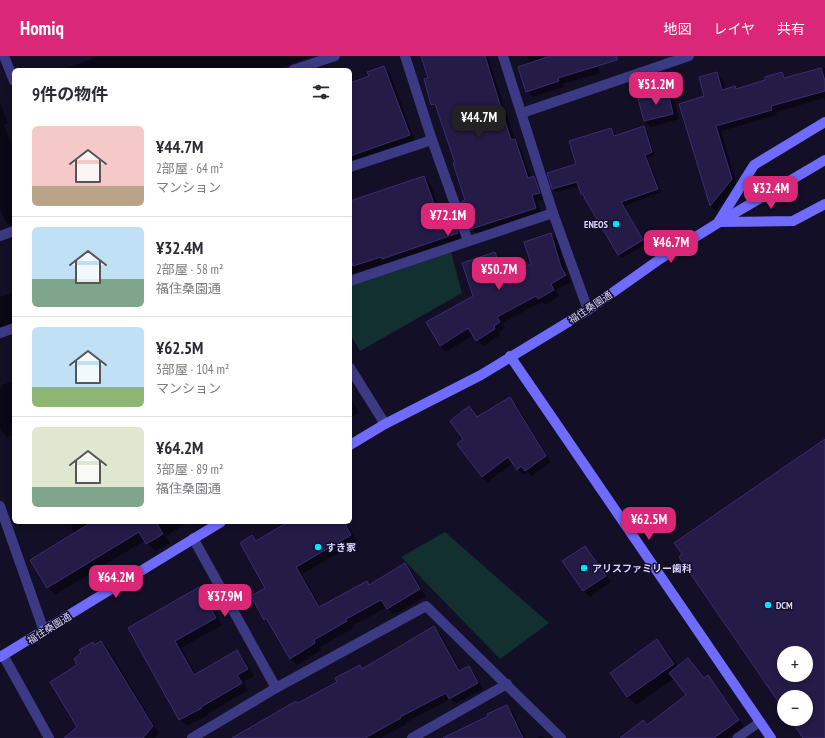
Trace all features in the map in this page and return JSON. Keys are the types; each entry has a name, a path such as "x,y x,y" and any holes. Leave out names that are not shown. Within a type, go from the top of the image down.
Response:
{"street":[{"path":"4,56 12,76"},
{"path":"299,68 335,56"},
{"path":"405,56 432,140 468,241"},
{"path":"503,56 553,213 588,310"},
{"path":"522,113 689,56"},
{"path":"718,222 754,165 825,122"},
{"path":"352,166 432,140"},
{"name":"福住桑園通","path":"352,444 385,424 481,374 588,310 660,259 718,222 825,160"},
{"path":"718,222 793,221 825,204"},
{"path":"352,280 553,213"},
{"path":"0,236 12,232"},
{"path":"0,333 12,329"},
{"path":"510,356 771,738"},
{"path":"352,371 385,424"},
{"path":"0,506 44,631"},
{"name":"福住桑園通","path":"2,656 217,524"},
{"path":"193,538 276,688"},
{"path":"192,738 276,688 426,606 561,738"},
{"path":"2,656 50,738"},
{"path":"412,738 507,684"}],"lane":[{"path":"737,738 760,722"}],"green space":[{"path":"451,252 462,293 360,351 352,337 352,285"},
{"path":"445,532 549,623 500,659 401,557"}],"building":[{"path":"421,56 485,56 511,140 515,139 528,178 534,176 540,193 532,195 536,208 471,229 461,202 465,200 453,163 455,163 435,104 431,105 424,79 428,78"},
{"path":"550,56 617,56 617,60 558,78 559,81 526,92 518,67"},
{"path":"384,66 410,135 352,155 352,82 369,76 367,72"},
{"path":"821,68 825,81 825,91 771,106 772,110 716,126 732,179 710,206 679,104 704,96 699,77 717,72 722,90 735,86 736,89 765,80 765,77 782,72 784,78"},
{"path":"668,91 673,114 644,121 638,99"},
{"path":"644,126 652,152 645,155 658,189 621,202 643,240 618,255 583,194 581,194 577,182 552,189 547,173 576,164 569,141 611,128 614,136"},
{"path":"424,176 440,220 452,216 458,233 382,259 381,257 353,266 352,200"},
{"path":"551,233 561,267 566,275 551,284 554,290 538,299 536,296 497,317 500,322 494,326 495,329 476,341 468,328 440,346 426,322 473,296 462,263 495,252 504,278 531,264 524,242"},
{"path":"510,397 546,456 525,471 521,466 517,470 508,457 482,477 457,444 463,439 450,421 469,406 477,417"},
{"name":"DCM","path":"825,439 825,738 803,738 795,726 813,726 813,690 777,690 777,700 679,557 682,554 674,543"},
{"path":"89,524 157,524 163,534 146,544 139,532 47,588 30,560"},
{"path":"285,524 345,524 351,535 296,567 319,607 367,581 369,585 405,563 420,589 387,609 381,600 346,619 347,621 314,640 315,643 290,659 266,618 264,620 251,596 265,588 240,543 252,535 256,541"},
{"name":"アリスファミリー歯科","path":"585,546 606,576 583,591 562,561"},
{"path":"199,587 216,618 175,641 194,675 237,650 248,669 237,675 242,683 201,707 202,708 179,720 128,628"},
{"path":"434,626 459,671 469,666 478,683 449,699 446,693 400,717 401,718 365,738 232,738 296,701 298,703 337,682 335,678 360,665 362,669"},
{"path":"657,639 674,664 627,697 610,673"},
{"path":"101,641 153,726 143,738 64,738 77,727 50,682 77,665 74,659 81,653 79,650 93,642 94,645"},
{"path":"688,658 704,678 708,675 739,720 714,738 620,738 643,720 647,725 686,695 669,673"},
{"path":"507,705 523,738 443,738 488,716 487,714"}],"place":[{"name":"ENEOS","path":"616,224"},
{"name":"すき家","path":"318,547"},
{"name":"アリスファミリー歯科","path":"584,568"},
{"name":"DCM","path":"768,605"}]}
